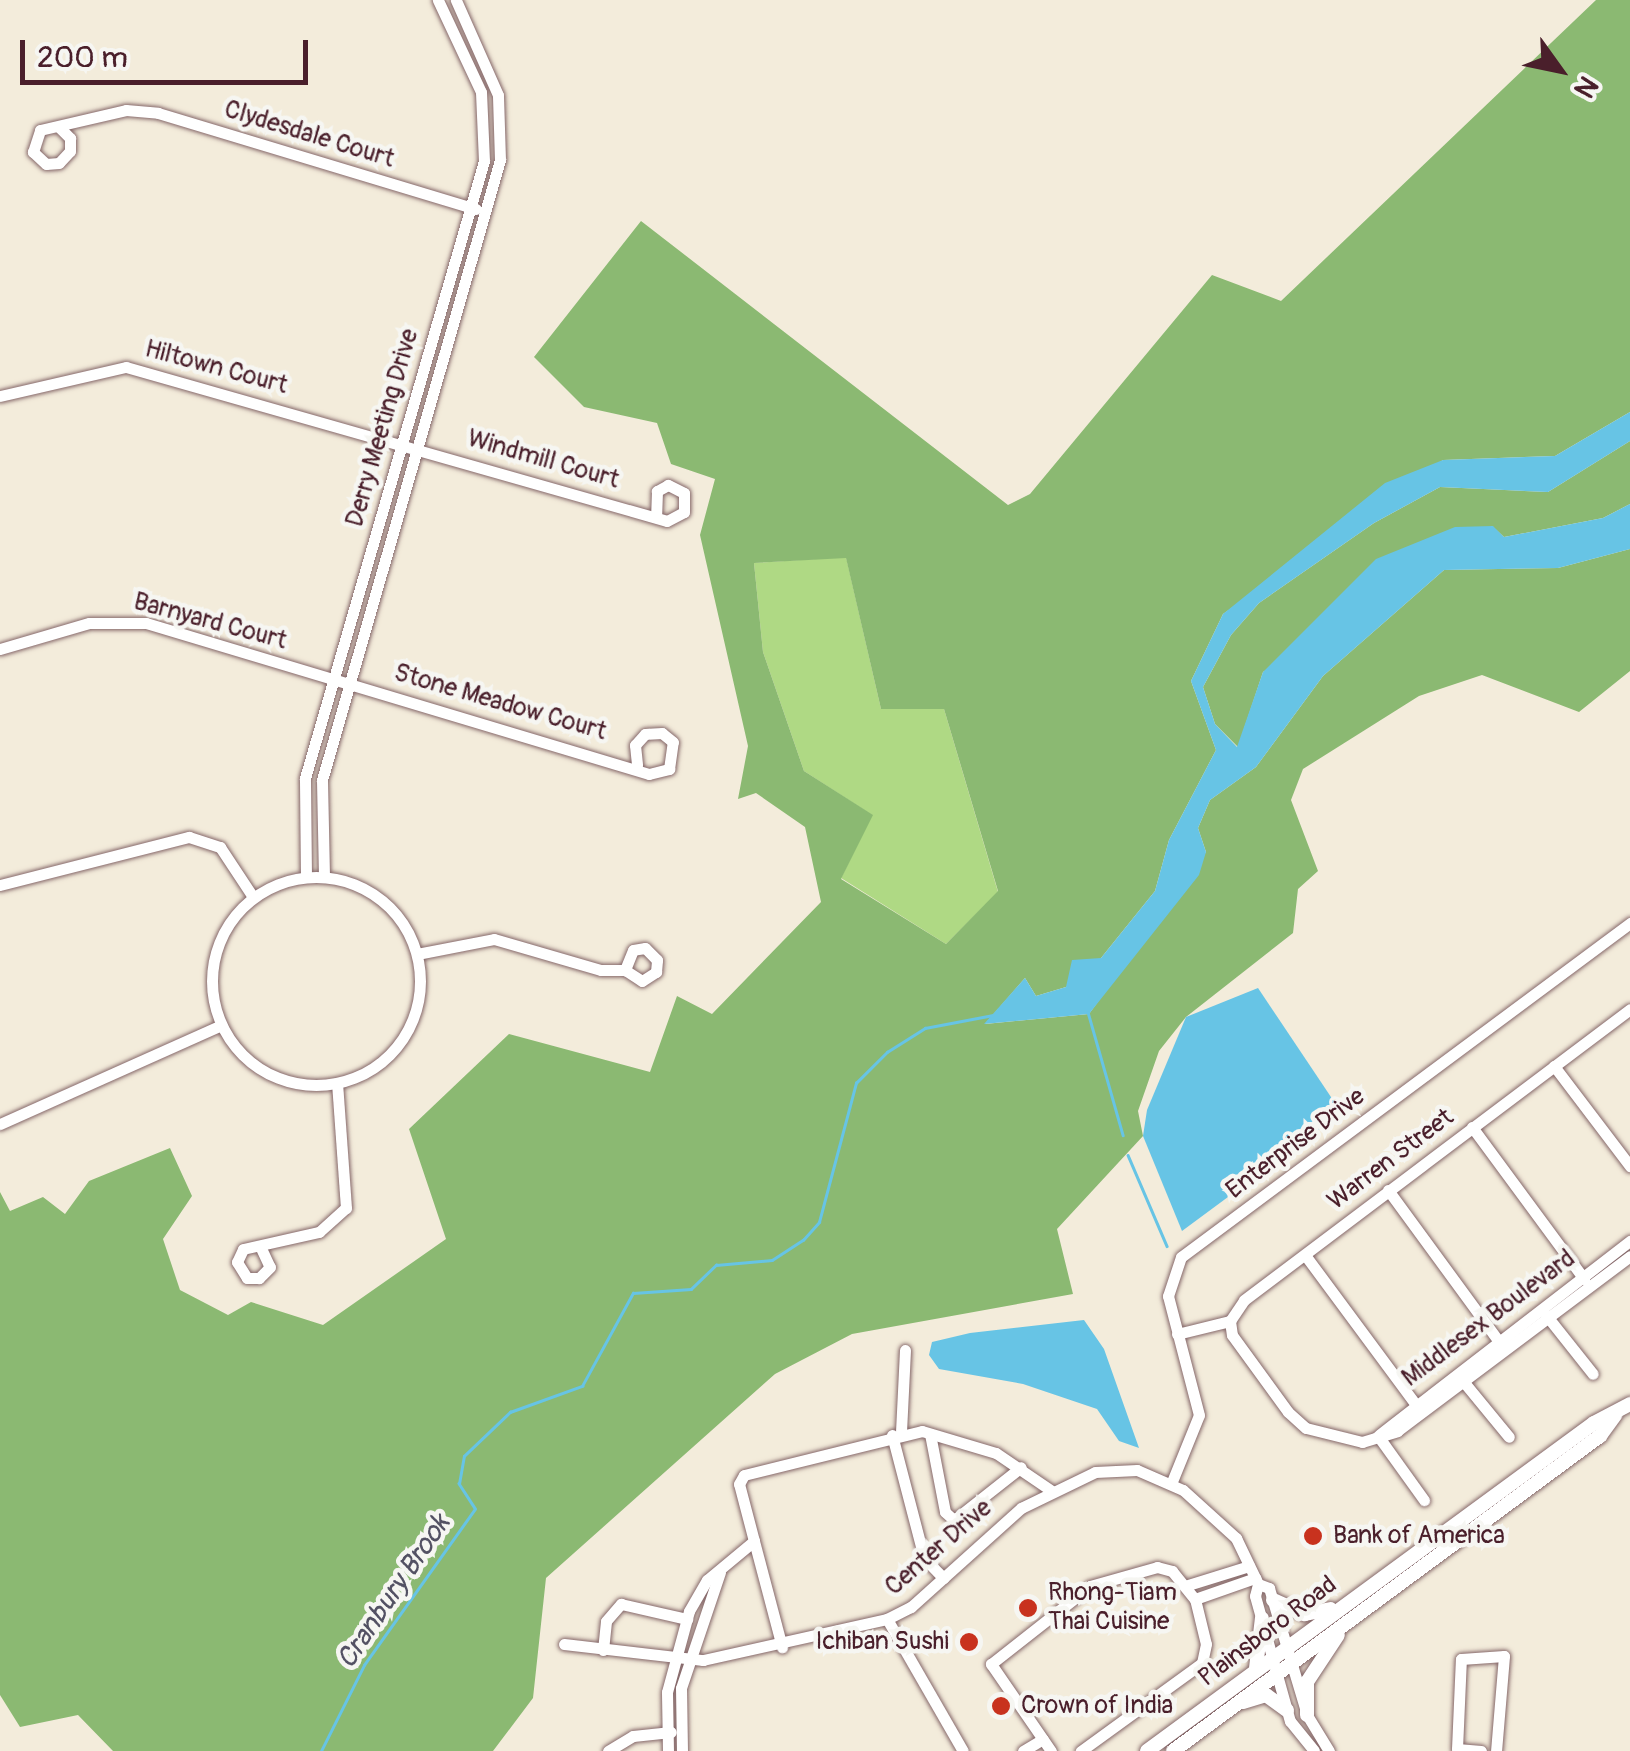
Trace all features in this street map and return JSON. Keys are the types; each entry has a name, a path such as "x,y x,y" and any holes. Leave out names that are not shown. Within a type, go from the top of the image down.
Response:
{"street":[{"name":"Derry Meeting Drive","path":"306,877 306,778 484,162 486,118 474,72 438,0"},
{"name":"Derry Meeting Drive","path":"324,876 322,780 486,212 502,119 492,73 456,0"},
{"name":"Clydesdale Court","path":"59,127 105,112 158,114 486,212"},
{"name":"Hiltown Court","path":"0,396 126,366 418,448"},
{"name":"Windmill Court","path":"418,448 656,515"},
{"name":"Barnyard Court","path":"0,649 119,621 350,683"},
{"name":"Stone Meadow Court","path":"350,683 637,765"},
{"path":"0,885 190,836 220,847 254,897"},
{"path":"324,876 383,900 404,924 417,954 420,988 412,1020 394,1050 368,1071 336,1083 309,1085 269,1074 236,1048 220,1024 212,998 219,942 254,897 306,877 324,876"},
{"name":"Enterprise Drive","path":"1170,1484 1199,1415 1177,1334 1168,1282 1181,1257 1630,922"},
{"path":"417,954 494,939 601,970 626,970"},
{"name":"Warren Street","path":"1230,1321 1244,1300 1630,1009"},
{"path":"0,1124 220,1024"},
{"path":"1554,1066 1630,1166"},
{"path":"260,1246 319,1232 346,1208 336,1083"},
{"path":"1472,1127 1585,1281"},
{"path":"1388,1190 1501,1344"},
{"name":"Middlesex Boulevard","path":"1378,1436 1629,1248"},
{"path":"1305,1255 1418,1408"},
{"path":"1544,1313 1593,1374"},
{"path":"1177,1334 1230,1321 1232,1335 1306,1428 1346,1441 1378,1436 1424,1500"},
{"path":"905,1350 896,1434 924,1558 943,1578"},
{"path":"1459,1376 1508,1437"},
{"name":"Plainsboro Road","path":"1290,1654 1346,1602 1594,1423 1630,1404"},
{"name":"Plainsboro Road","path":"1173,1751 1233,1705 1276,1664 1363,1610 1600,1436 1615,1415"},
{"path":"782,1646 738,1484 744,1475 896,1434 930,1434 1021,1467 1052,1491"},
{"path":"930,1434 945,1512 954,1520 1021,1467"},
{"name":"Center Drive","path":"564,1644 688,1660 782,1646 887,1619 943,1578 988,1531 1052,1491 1118,1468 1170,1484 1227,1526 1254,1576 1273,1600 1307,1715 1329,1751"},
{"path":"668,1751 665,1732 673,1659 687,1619 722,1567 754,1541"},
{"path":"682,1751 680,1731 688,1660 722,1567"},
{"path":"1051,1751 992,1664 1090,1586 1156,1567 1188,1585 1195,1599 1206,1644 1202,1662 1081,1751"},
{"path":"1188,1585 1254,1576"},
{"path":"1195,1599 1254,1576"},
{"name":"Center Drive","path":"1254,1576 1287,1710"},
{"path":"1273,1600 1305,1614 1346,1602"},
{"path":"602,1650 606,1621 621,1604 687,1619"},
{"path":"1307,1715 1308,1682 1316,1660 1363,1610"},
{"path":"1256,1668 1262,1618"},
{"name":"Center Drive","path":"887,1619 964,1751"},
{"path":"1482,1751 1457,1749 1461,1659 1504,1656 1496,1751"},
{"name":"Plainsboro Road","path":"1147,1751 1256,1668 1276,1664"},
{"path":"1233,1705 1266,1696 1287,1710 1314,1751"},
{"path":"608,1751 633,1736 680,1731"},
{"path":"1023,1751 1043,1739"}],"green space":[{"path":"1596,0 1630,0 1630,412 1555,456 1443,460 1223,614 1191,681 1216,750 1169,840 1155,891 1101,958 1066,987 1036,996 1025,978 985,1024 1089,1014 1206,852 1198,828 1210,800 1256,767 1323,676 1444,570 1558,568 1630,549 1630,671 1579,712 1482,675 1419,696 1303,769 1291,800 1318,871 1298,889 1293,933 1186,1017 1159,1051 1138,1111 1143,1136 1057,1229 1073,1294 852,1334 775,1374 546,1578 533,1698 493,1751 113,1751 78,1715 20,1727 0,1695 0,1192 10,1211 43,1197 65,1214 89,1181 170,1148 192,1196 163,1239 180,1290 228,1315 251,1302 323,1325 446,1239 409,1129 509,1034 650,1072 677,996 712,1014 821,902 805,827 756,793 738,799 748,746 700,535 715,479 671,464 657,423 584,407 534,357 641,221 1008,505 1030,494 1212,275 1281,301","holes":["846,558 881,709 944,709 998,891 946,944 841,879 873,815 804,771 763,652 754,563"]},
{"path":"1630,441 1630,504 1603,518 1504,537 1492,526 1263,672 1238,747 1215,724 1203,687 1231,635 1259,603 1374,523 1440,487 1548,492"},
{"path":"846,557 881,709 944,709 998,892 946,944 841,878 872,815 804,771 763,652 754,563"}],"water":[{"path":"1630,412 1630,441 1548,492 1440,487 1374,523 1259,603 1231,635 1203,687 1215,724 1237,747 1263,672 1376,559 1455,527 1493,526 1504,537 1603,518 1630,504 1630,549 1558,568 1444,570 1323,676 1256,767 1210,800 1198,828 1206,852 1199,875 1089,1014 984,1024 1025,978 1036,996 1066,987 1072,960 1101,958 1155,891 1169,840 1216,750 1191,681 1223,614 1385,483 1443,460 1555,456"},
{"path":"1258,988 1337,1106 1324,1126 1182,1231 1143,1136 1147,1110 1186,1017"},
{"path":"1084,1320 1104,1349 1139,1448 1119,1441 1097,1409 1023,1384 939,1369 929,1355 932,1342 970,1333"}],"waterway":[{"path":"1088,1012 1123,1135"},
{"name":"Cranbury Brook","path":"321,1751 364,1665 475,1509 459,1484 464,1456 510,1412 582,1386 633,1293 691,1289 716,1265 772,1260 803,1240 819,1222 856,1083 887,1052 925,1028 993,1015"},
{"path":"1128,1155 1167,1246"}],"place":[{"name":"Bank of America","path":"1313,1536"},
{"name":"Rhong-Tiam Thai Cuisine","path":"1028,1608"},
{"name":"Ichiban Sushi","path":"969,1642"},
{"name":"Crown of India","path":"1001,1706"}]}
